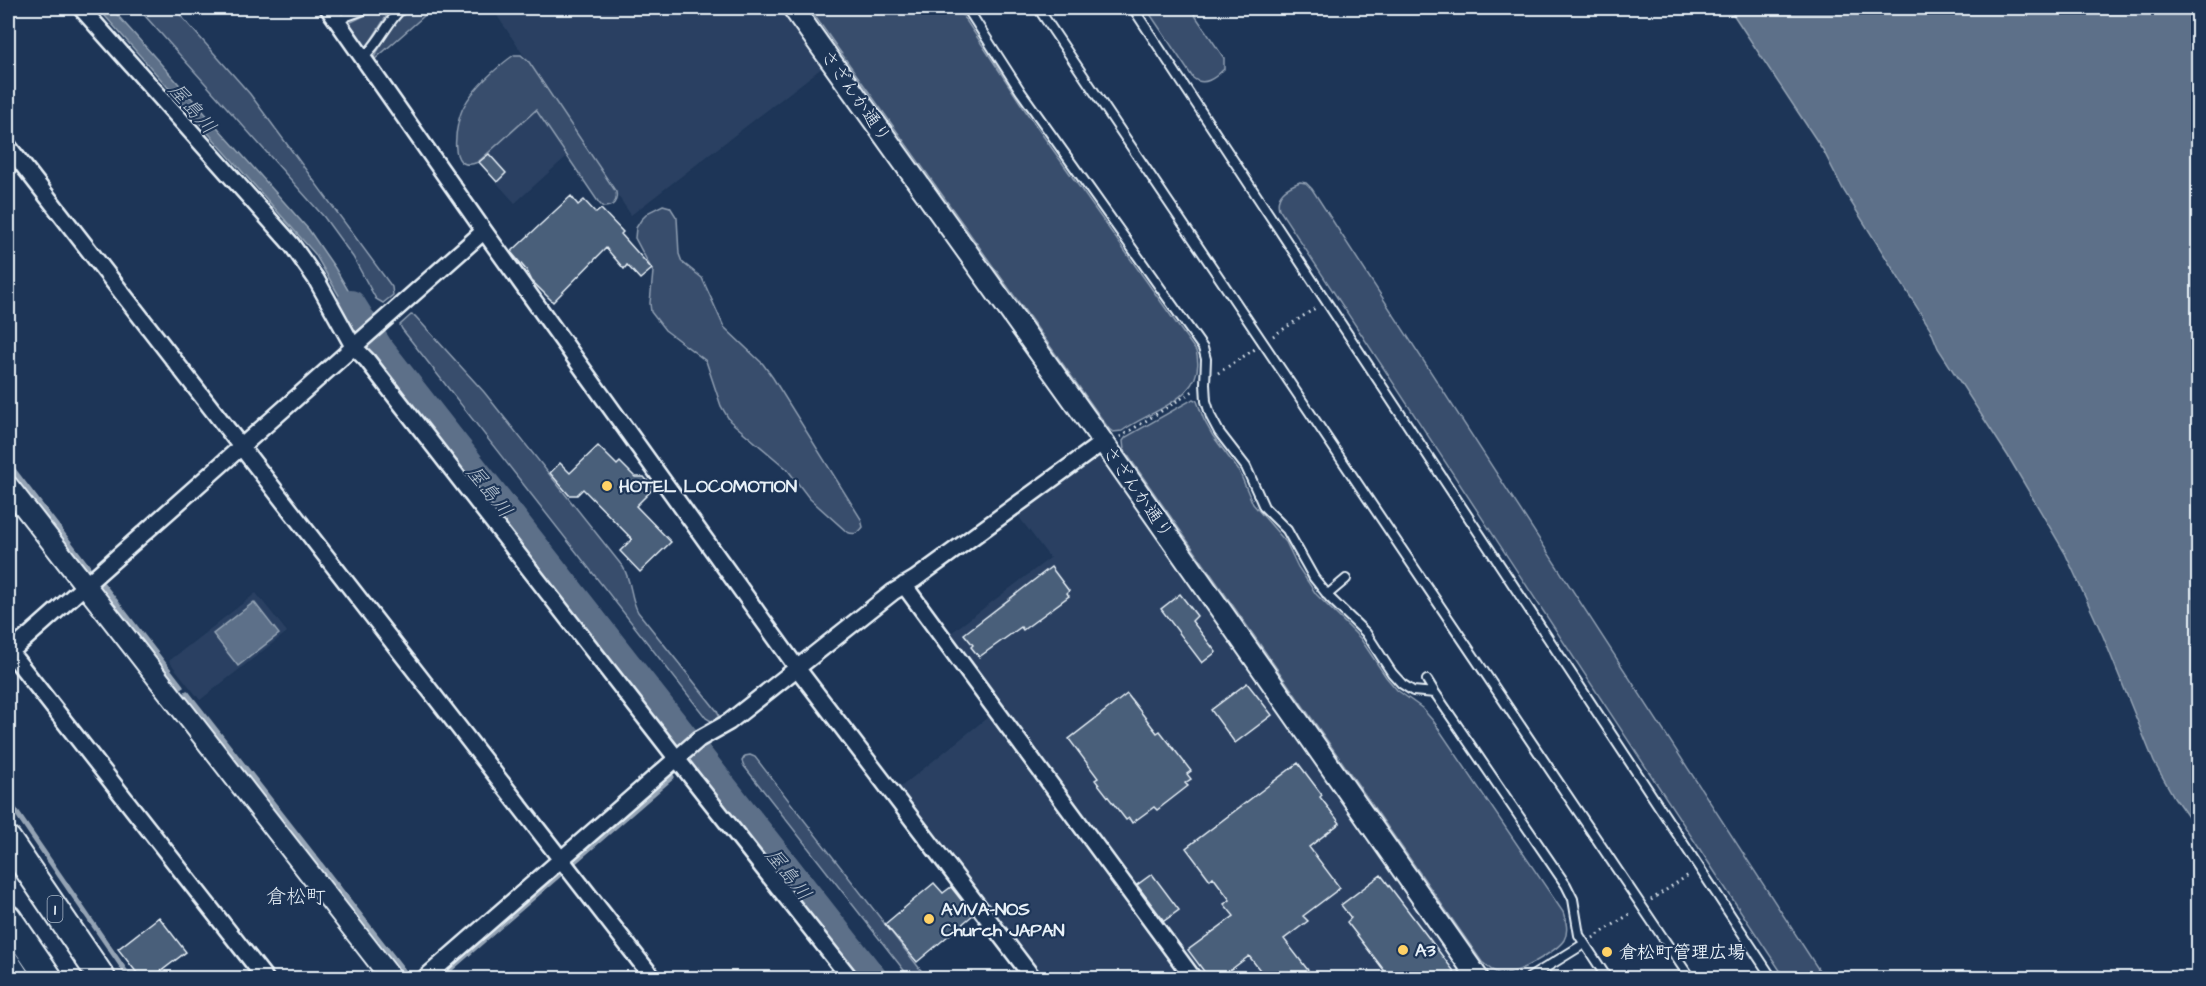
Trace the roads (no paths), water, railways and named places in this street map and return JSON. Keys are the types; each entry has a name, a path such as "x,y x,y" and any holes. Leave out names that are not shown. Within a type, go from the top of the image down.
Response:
{"highway":[{"name":"1","path":"8,840 102,978"},
{"path":"8,918 49,978"}],"street":[{"path":"81,8 291,245 316,279 368,360 850,978"},
{"path":"328,8 484,231 797,668 1033,978"},
{"name":"さざんか通り","path":"794,8 1109,441 1478,978"},
{"path":"8,146 653,978"},
{"path":"265,978 9,653 484,231"},
{"path":"425,978 699,740 729,722 893,592 1109,441"},
{"path":"8,486 391,978"},
{"path":"904,585 1193,978"},
{"path":"8,956 23,978"}],"lane":[{"path":"338,22 369,8"},
{"path":"967,8 1026,99 1203,348 1206,360 1206,401 1211,417 1219,432 1246,467 1264,507 1287,530 1314,578 1327,595 1365,633 1402,684 1413,691 1436,693"},
{"path":"1038,8 1690,978"},
{"path":"1133,8 1772,978"},
{"path":"363,57 371,51 398,9"},
{"path":"1327,595 1346,579"},
{"path":"1427,680 1566,885 1573,899 1579,935 1607,978"},
{"path":"1530,978 1584,944"}],"water":[{"path":"98,8 111,8 309,230 335,268 372,331 363,337 315,254"},
{"path":"1729,8 2198,8 2198,831 2174,797 2154,762 2103,636 2065,553 2008,456 1938,348 1930,328 1844,191 1823,150"},
{"path":"254,602 279,634 238,666 213,634"}],"waterway":[{"name":"屋島川","path":"351,305 378,348 872,978"},
{"path":"8,463 88,567"},
{"path":"103,585 181,686"},
{"path":"187,693 409,978"},
{"path":"688,763 697,755"},
{"path":"575,861 672,777"},
{"path":"8,800 130,978"},
{"path":"440,978 560,874"}],"place":[{"name":"HOTEL LOCOMOTION","path":"607,486"},
{"name":"AVIVA-NOS Church JAPAN","path":"929,919"},
{"name":"A3","path":"1403,950"},
{"name":"倉松町管理広場","path":"1607,952"}],"district":[{"name":"倉松町","path":"296,896"}]}
